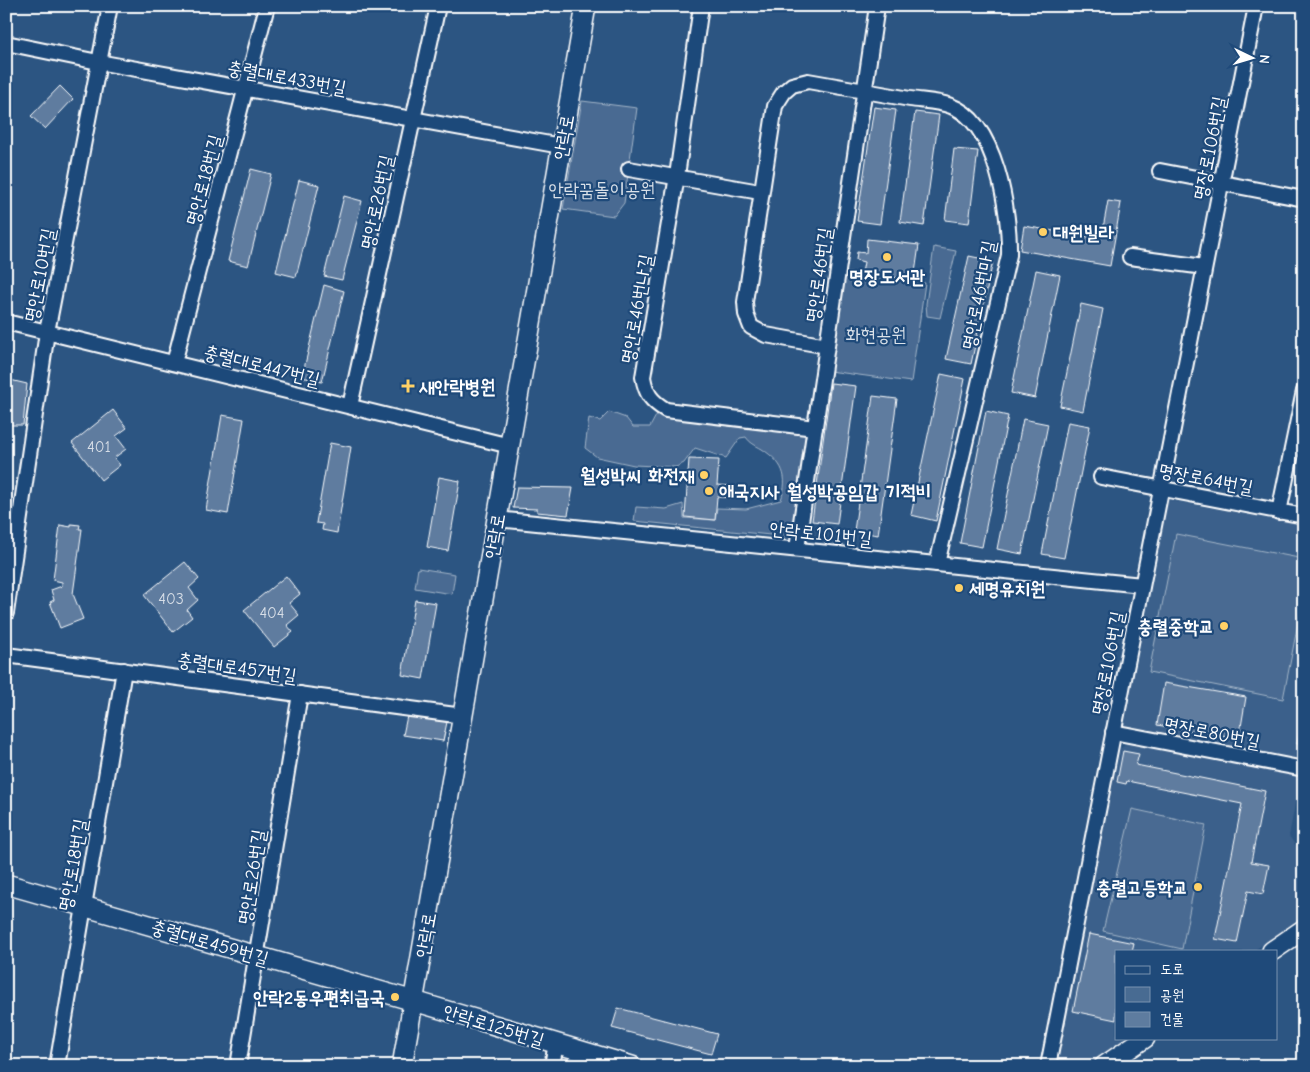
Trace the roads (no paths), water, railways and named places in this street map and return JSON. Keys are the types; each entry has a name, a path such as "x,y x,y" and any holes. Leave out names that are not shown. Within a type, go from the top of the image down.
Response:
{"main road":[{"name":"안락로","path":"402,1066 586,6"},
{"name":"충렬대로459번길","path":"6,884 414,1001"},
{"path":"1273,950 1304,929"},
{"name":"안락로125번길","path":"414,1001 632,1066"},
{"path":"1104,1066 1141,1040"}],"street":[{"name":"명안로10번길","path":"6,613 47,332 110,6"},
{"name":"명안로18번길","path":"174,363 267,6"},
{"name":"명안로26번길","path":"350,406 438,6"},
{"name":"명안로46번나길","path":"701,6 677,176 643,377 646,392 653,402 666,410 815,428"},
{"name":"명안로46번길","path":"797,549 877,6"},
{"name":"명장로106번길","path":"1048,1066 1256,6"},
{"name":"충렬대로433번길","path":"6,43 98,62 561,146"},
{"name":"명안로46번마길","path":"827,346 766,336 751,327 745,302 760,192 776,106 784,92 792,85 808,81 951,106 973,120 987,142 1002,191 1008,225 1009,255 937,564"},
{"path":"629,169 760,192"},
{"path":"1160,172 1304,199"},
{"path":"1130,257 1204,267"},
{"name":"충렬대로447번길","path":"6,322 510,446"},
{"path":"1279,512 1304,391"},
{"name":"명장로64번길","path":"1101,477 1304,516"},
{"name":"안락로101번길","path":"497,519 1142,585"},
{"name":"충렬대로457번길","path":"6,655 463,716"},
{"name":"명안로18번길","path":"57,1066 124,670"},
{"name":"명안로26번길","path":"238,1066 300,694"},
{"name":"명장로80번길","path":"1113,732 1304,769"},
{"path":"552,1066 556,1043"}],"place":[{"name":"대원빌라","path":"1043,232"},
{"name":"명장도서관","path":"887,257"},
{"name":"새안락병원","path":"408,386"},
{"name":"월성박씨 화전재","path":"704,475"},
{"name":"애국지사 월성박공임갑 기적비","path":"709,491"},
{"name":"세명유치원","path":"959,588"},
{"name":"충렬중학교","path":"1224,626"},
{"name":"충렬고등학교","path":"1198,887"},
{"name":"안락2동우편취급국","path":"395,997"}],"park label":[{"name":"안락꿈돌이공원","path":"602,189"},
{"name":"화현공원","path":"876,334"}]}
